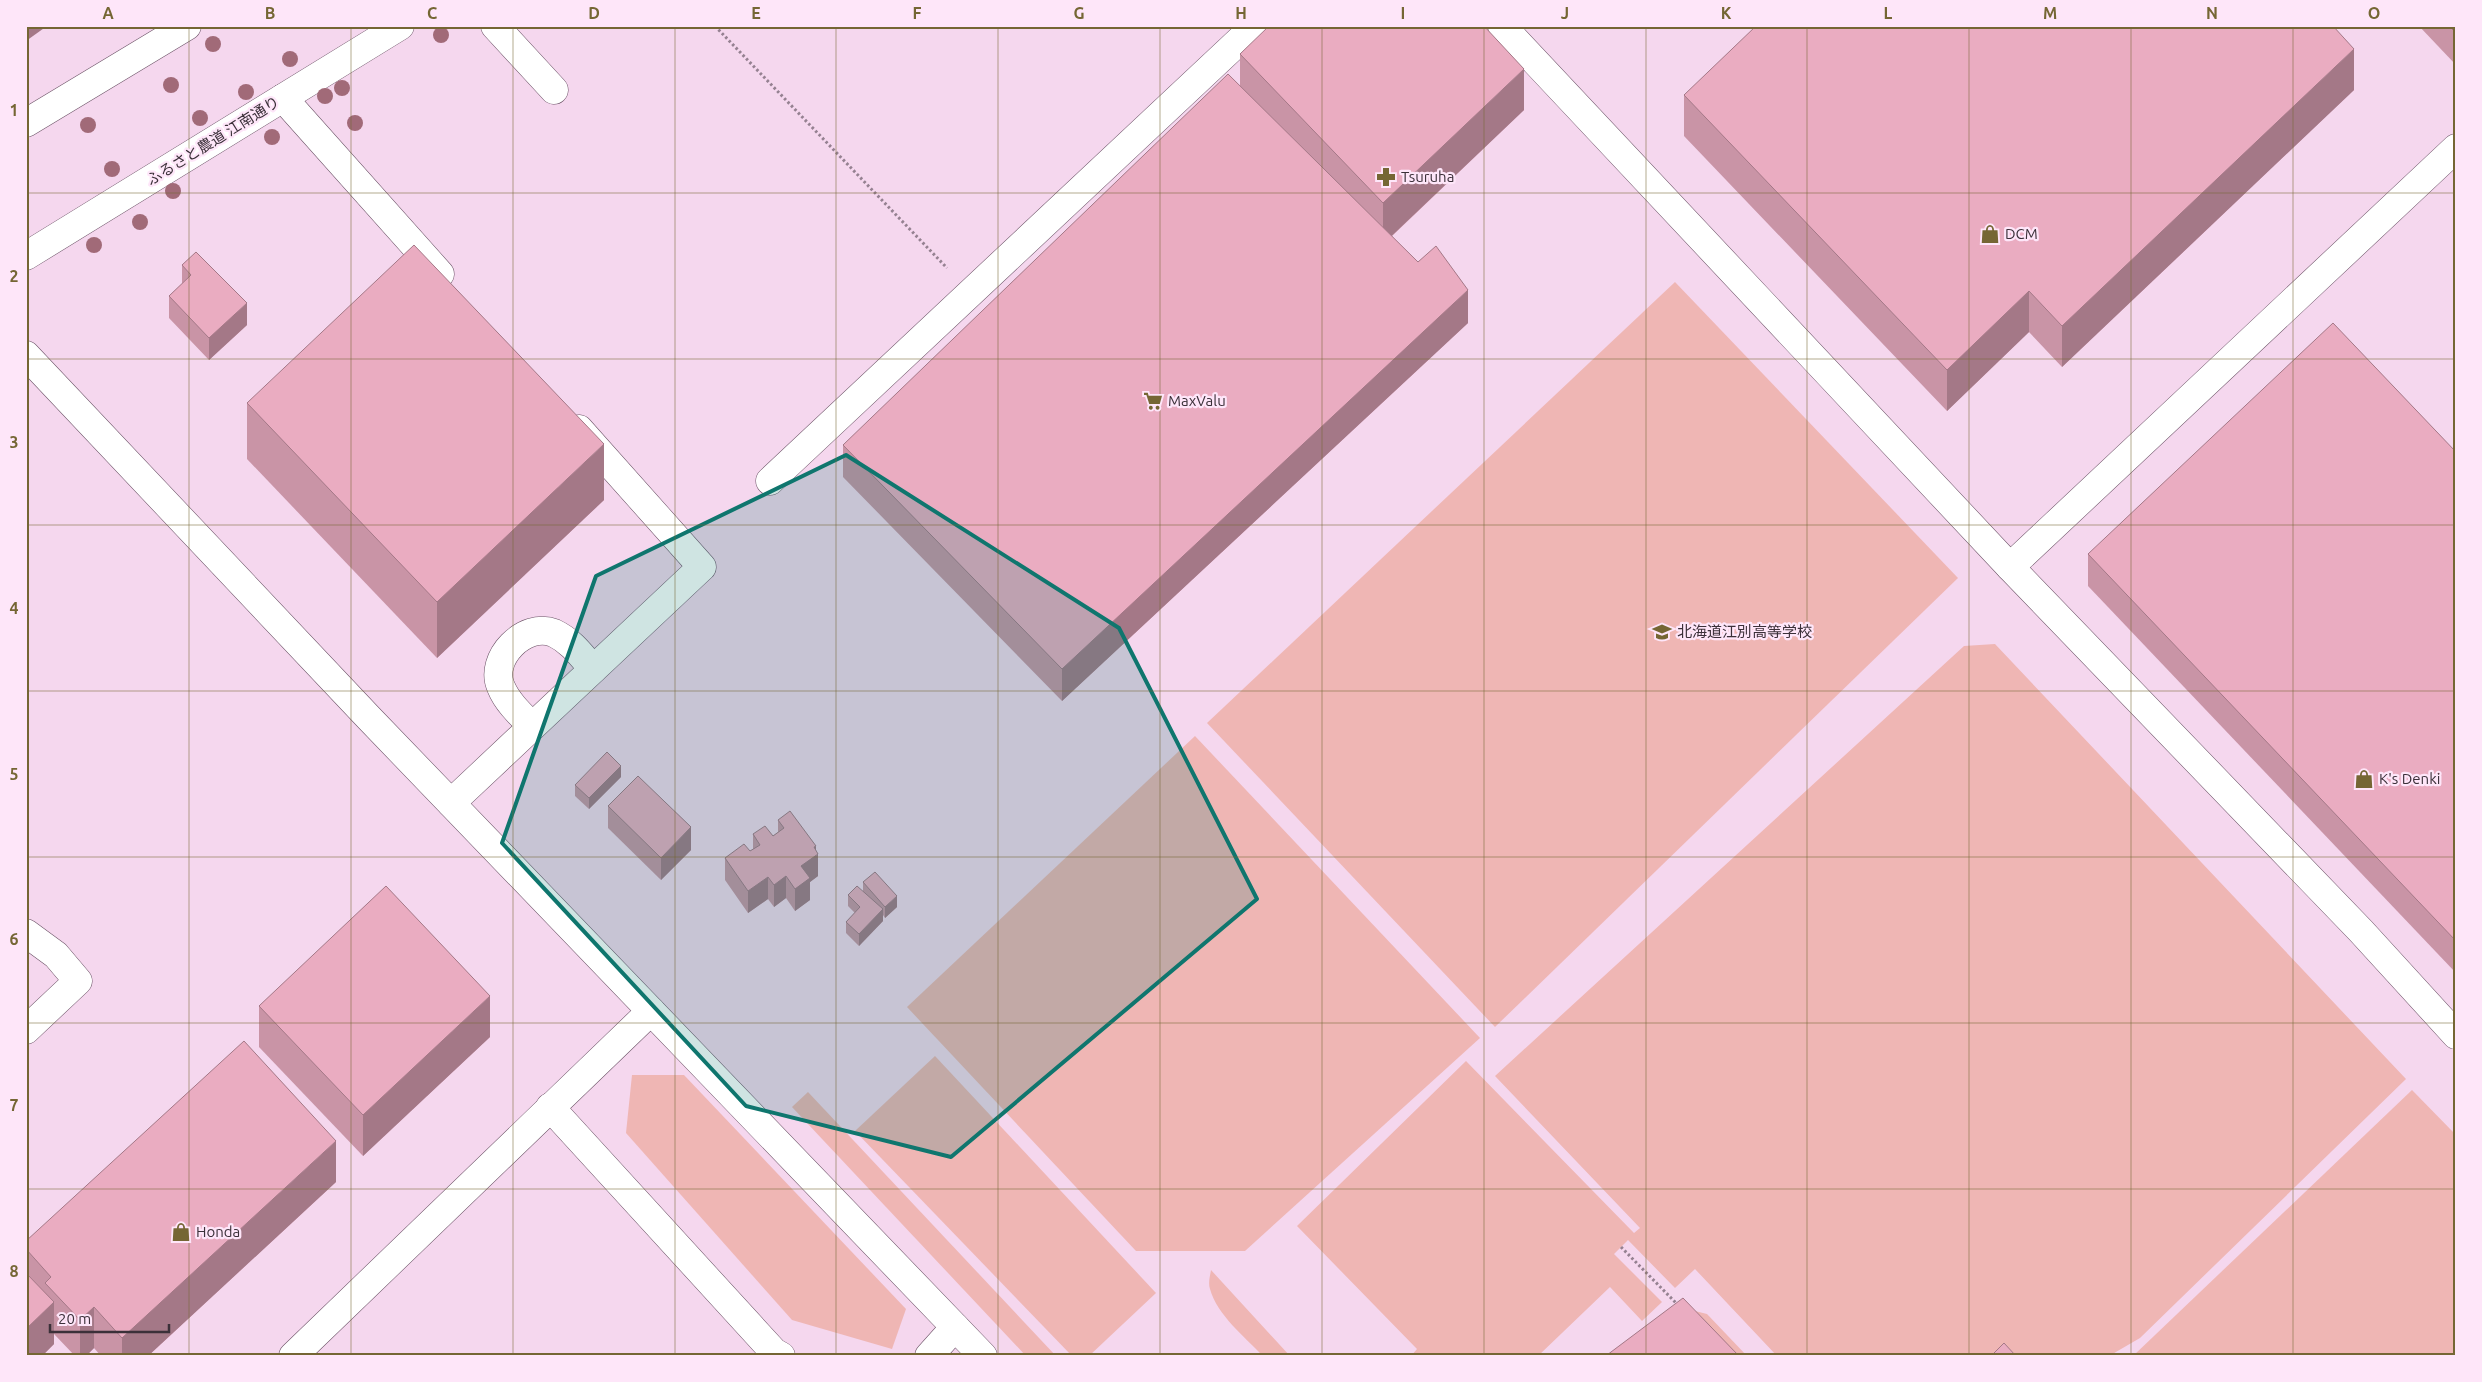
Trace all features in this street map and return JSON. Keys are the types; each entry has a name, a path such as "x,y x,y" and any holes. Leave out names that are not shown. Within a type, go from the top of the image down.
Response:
{"street":[{"path":"26,123 187,26"},
{"name":"ふるさと農道 江南通り","path":"26,256 400,26"},
{"path":"495,26 554,90"},
{"path":"770,481 1256,26"},
{"path":"1502,26 2010,567 2361,931 2456,1035"},
{"path":"283,98 456,292"},
{"path":"2010,567 2456,148"},
{"path":"26,355 451,803 983,1356"},
{"path":"451,803 702,567 562,411"},
{"path":"532,726 500,686 499,668 505,654 517,639 534,632 552,632 572,644 593,669"},
{"path":"26,933 56,955 78,981 26,1030"},
{"path":"293,1356 651,1011"},
{"path":"550,1107 774,1352 781,1356"},
{"path":"929,1356 955,1327"}],"path":[{"path":"716,26 971,293"},
{"path":"1621,1247 1678,1305"}],"highlighted area":[{"path":"846,455 1119,628 1257,899 951,1157 746,1106 502,843 596,576"}],"shaded area":[{"path":"1675,282 1958,578 1495,1027 1207,723"},
{"path":"1995,644 2406,1079 2140,1338 2109,1356 1777,1356 1695,1269 1675,1288 1628,1240 1614,1254 1662,1302 1642,1321 1610,1287 1538,1356 1411,1356 1417,1349 1297,1226 1466,1061 1634,1233 1640,1228 1495,1076 1964,646"},
{"path":"1195,736 1480,1038 1245,1251 1136,1251 907,1007"},
{"path":"935,1056 1156,1293 1089,1356 1072,1356 855,1131"},
{"path":"632,1075 684,1075 906,1309 892,1349 792,1320 626,1133"},
{"path":"2412,1090 2456,1135 2456,1356 2133,1356"},
{"path":"808,1092 1056,1356 1026,1356 792,1107"},
{"path":"1211,1270 1290,1356 1263,1356 1232,1325 1219,1308 1210,1289"},
{"path":"1691,1310 1707,1314 1747,1356 1642,1356"}],"building":[{"name":"Tsuruha","path":"1269,26 1484,26 1524,69 1383,203 1240,54"},
{"name":"DCM","path":"1756,26 2333,26 2354,49 2062,326 2029,291 1947,370 1684,95"},
{"path":"2449,26 2456,26 2456,33"},
{"name":"MaxValu","path":"1228,74 1418,262 1436,246 1468,290 1062,669 843,445"},
{"path":"414,245 604,444 437,602 247,403"},
{"path":"196,252 247,303 209,338 169,296 191,275 182,265"},
{"name":"K's Denki","path":"2333,323 2456,452 2456,941 2088,554"},
{"path":"607,752 621,766 589,798 575,785"},
{"path":"638,776 691,827 661,858 608,806"},
{"path":"790,811 816,846 814,847 818,854 801,866 810,878 795,889 786,876 774,885 768,877 748,891 725,858 744,844 750,851 760,845 753,834 765,826 773,836 784,828 778,820"},
{"path":"875,872 897,896 885,907 863,882"},
{"path":"386,886 490,996 363,1115 259,1006"},
{"path":"857,886 883,909 859,934 846,922 860,907 848,895"},
{"name":"Honda","path":"244,1041 336,1141 122,1338 94,1307 80,1320 45,1283 51,1277 26,1249 26,1241"},
{"path":"26,1273 54,1302 26,1329"},
{"path":"1683,1298 1739,1356 1606,1356 1607,1355"},
{"path":"2004,1343 2016,1356 1991,1356"}],"place":[{"name":"Tsuruha","path":"1386,177"},
{"name":"DCM","path":"1990,234"},
{"name":"MaxValu","path":"1153,401"},
{"name":"北海道江別高等学校","path":"1662,632"},
{"name":"K's Denki","path":"2364,779"},
{"name":"Honda","path":"181,1232"}]}
